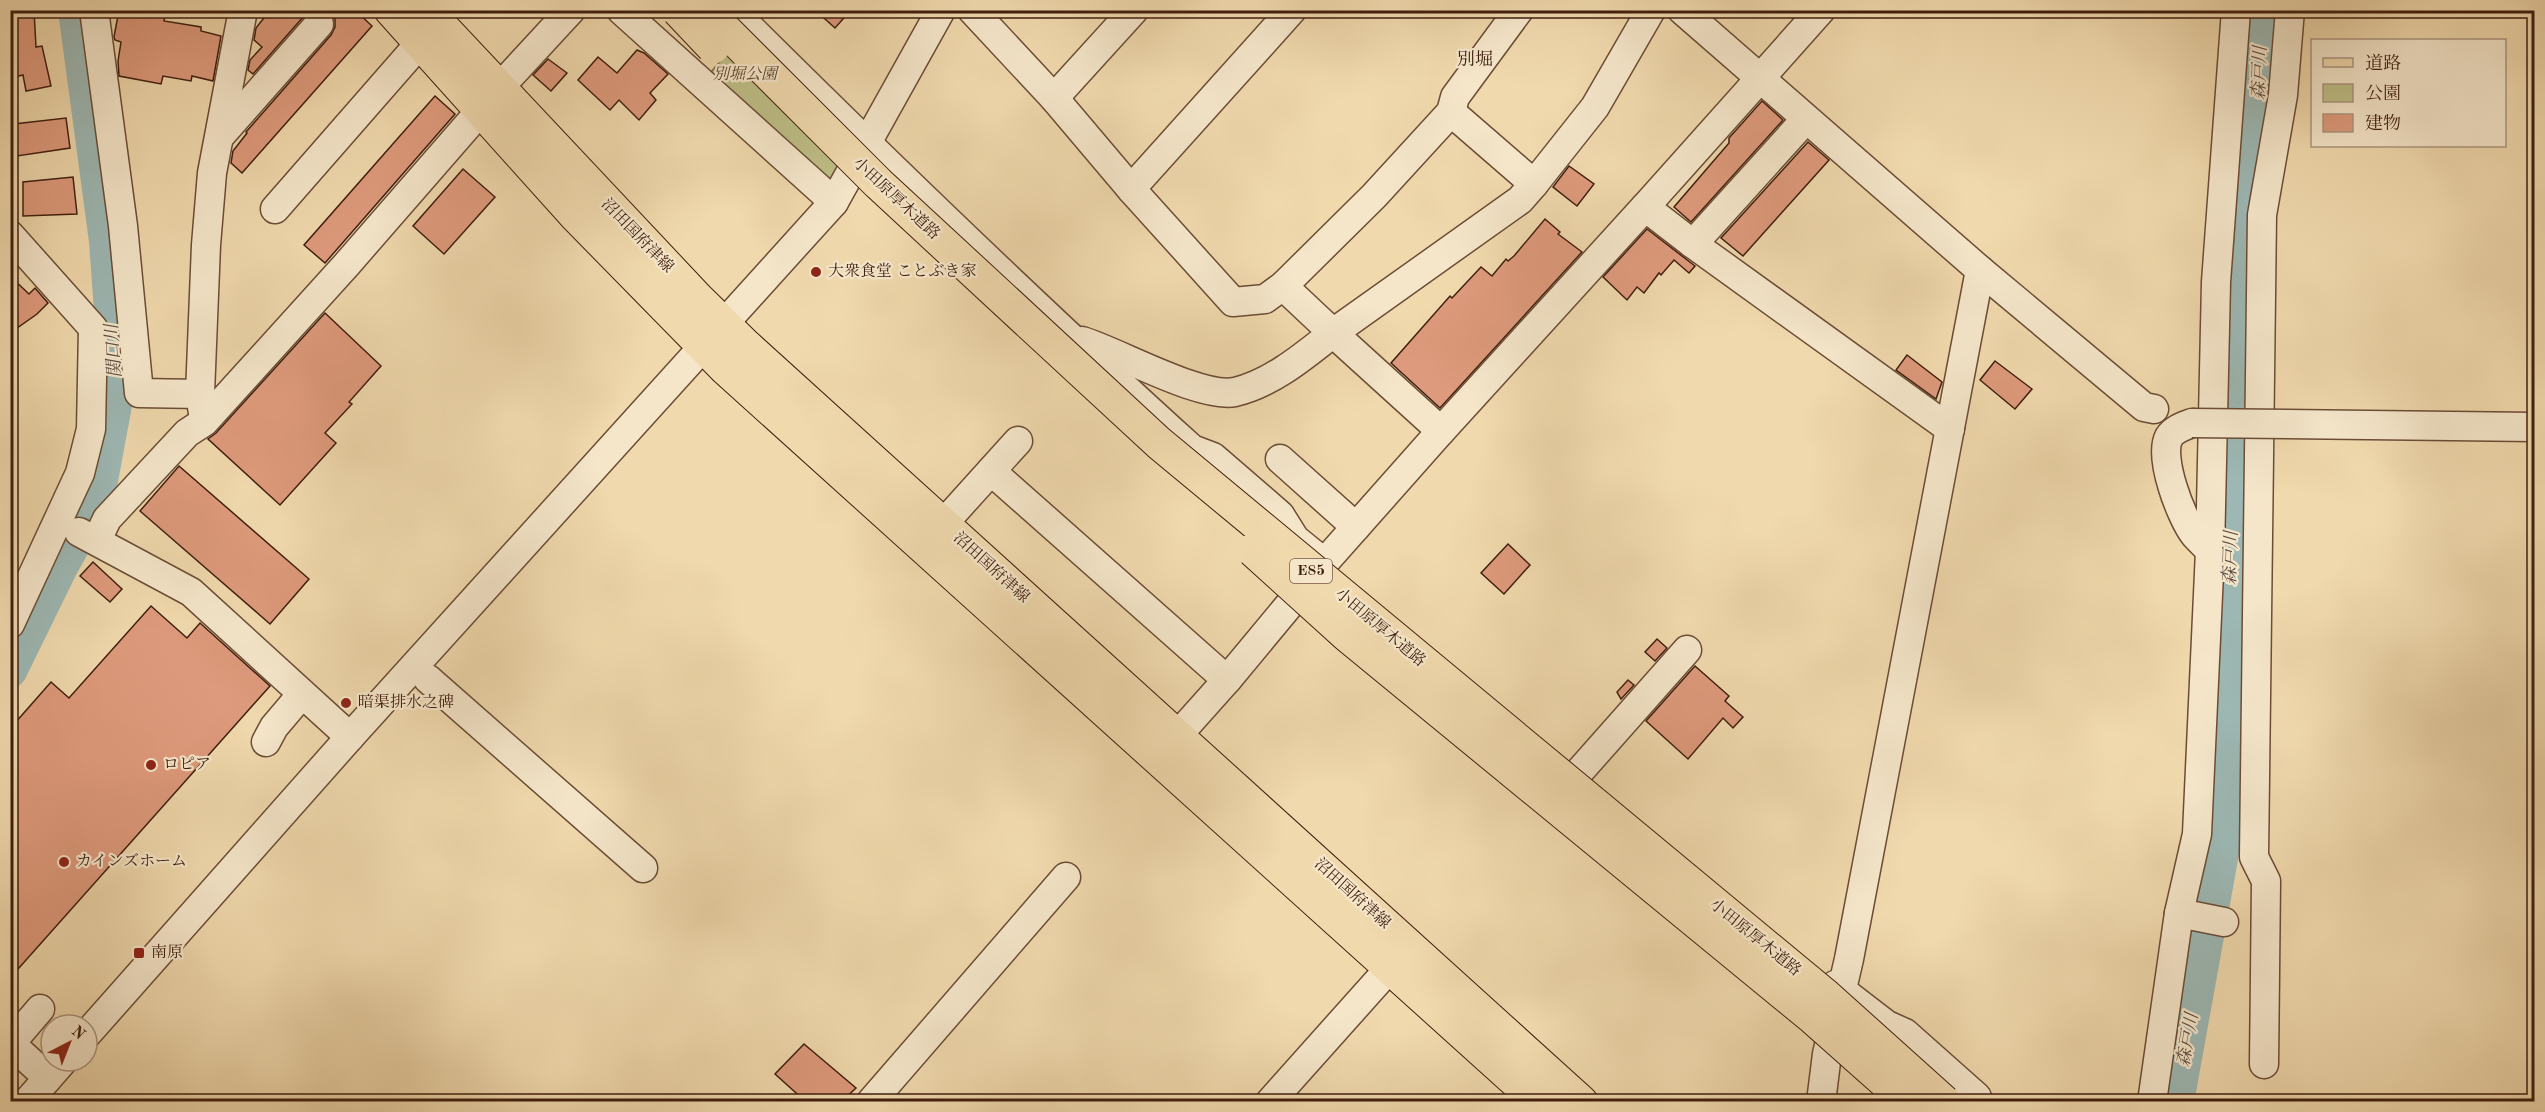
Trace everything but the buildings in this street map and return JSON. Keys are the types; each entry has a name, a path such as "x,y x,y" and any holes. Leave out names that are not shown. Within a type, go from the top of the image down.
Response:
{"main road":[{"name":"沼田国府津線","path":"391,10 422,42 490,99"},
{"name":"沼田国府津線","path":"426,10 576,216 714,336 1399,957 1581,1101"},
{"name":"小田原厚木道路","path":"678,10 845,183 1348,636 1811,1016 1908,1101"},
{"name":"小田原厚木道路","path":"705,10 878,183 1159,443 1826,996 1944,1101"},
{"name":"沼田国府津線","path":"714,336 942,524 1177,736 1399,957 1539,1101"}],"street":[{"path":"94,10 123,226 139,393 200,394"},
{"path":"204,422 200,394 206,245 212,173 243,10"},
{"path":"97,540 107,519 187,433 204,422 571,10"},
{"path":"621,10 834,202"},
{"path":"732,10 867,144 1192,449 1213,457 1280,515 1295,539 1580,772 1842,992 1887,1025 1905,1033 1977,1097 1978,1101"},
{"path":"99,1018 191,898 350,737 834,202 941,10"},
{"path":"972,10 1054,98 1131,189 1233,302 1266,299 1283,286 1374,196 1451,112 1455,98 1519,10"},
{"path":"1054,98 1134,10"},
{"path":"1131,189 1292,10"},
{"path":"1071,337 1102,347 1185,384 1232,393 1262,382 1285,369 1520,200 1595,107 1651,10"},
{"path":"1682,10 1980,270 2144,407 2154,409"},
{"path":"1177,736 1227,680 1324,562 1821,10"},
{"path":"2152,1101 2180,913 2197,834 2210,551 2216,282 2236,10"},
{"path":"2264,1064 2266,881 2254,857 2262,216 2283,95 2290,10"},
{"path":"220,136 319,24"},
{"path":"275,209 422,42"},
{"path":"1451,112 1534,184"},
{"path":"1693,244 1806,119"},
{"path":"1645,207 1950,429"},
{"path":"10,235 93,328 91,429 80,473 10,624"},
{"path":"1821,1101 1827,1054 1842,992 1980,270"},
{"path":"1283,286 1441,431"},
{"path":"2210,551 2194,534 2186,520 2166,466 2166,446 2170,436 2179,428 2192,423 2535,427"},
{"path":"942,524 1018,441"},
{"path":"1280,459 1356,527"},
{"path":"991,471 1227,680"},
{"path":"59,522 97,540 191,592 350,737"},
{"path":"1580,772 1687,650"},
{"path":"428,679 643,868"},
{"path":"266,742 274,727 302,694"},
{"path":"871,1101 1066,877"},
{"path":"2180,913 2224,922"},
{"path":"1270,1101 1399,957"},
{"path":"39,1059 10,1043 40,1009"},
{"path":"27,1101 52,1073"}],"green space":[{"name":"別堀公園","path":"743,34 856,146 831,189 706,78"}],"waterway":[{"name":"関口川","path":"10,671 61,567 97,502 117,394 106,241 75,10"},
{"name":"森戸川","path":"2177,1102 2222,853 2239,293 2258,124 2262,10"}],"place":[{"name":"大衆食堂 ことぶき家","path":"816,272"},
{"name":"暗渠排水之碑","path":"346,703"},
{"name":"ロピア","path":"151,765"},
{"name":"カインズホーム","path":"64,862"},
{"name":"南原","path":"139,953"}],"district":[{"name":"別堀","path":"1475,60"}]}
